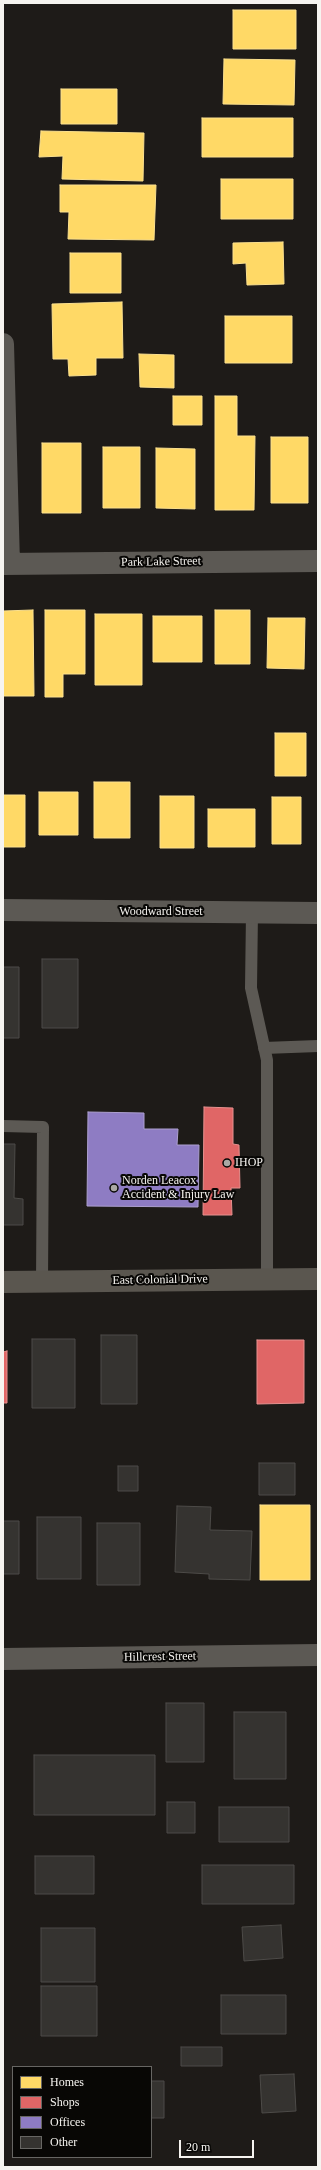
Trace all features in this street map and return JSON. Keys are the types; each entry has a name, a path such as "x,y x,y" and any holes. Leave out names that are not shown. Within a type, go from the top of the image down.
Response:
{"highway":[{"name":"East Colonial Drive","path":"3,1282 318,1279"}],"street":[{"path":"3,344 6,564"},
{"name":"Park Lake Street","path":"6,564 318,561"},
{"name":"Woodward Street","path":"3,910 318,913"},
{"name":"Hillcrest Street","path":"3,1659 318,1655"}],"lane":[{"path":"252,912 251,988 267,1068 267,1279"},
{"path":"264,1048 318,1046"},
{"path":"3,1126 43,1127 42,1282"}],"building: Homes":[{"path":"233,10 296,10 296,49 233,49"},
{"path":"224,59 295,60 294,105 223,104"},
{"path":"61,89 117,89 117,124 61,124"},
{"path":"202,118 293,118 293,157 202,157"},
{"path":"41,131 144,133 143,181 62,179 63,156 39,157"},
{"path":"221,179 293,179 293,219 221,219"},
{"path":"60,185 156,185 154,240 68,239 69,212 60,212"},
{"path":"283,242 284,284 247,285 246,263 233,264 233,243"},
{"path":"70,253 121,253 121,293 70,293"},
{"path":"122,302 123,358 96,358 96,375 69,376 68,359 53,359 52,304"},
{"path":"225,316 292,316 292,363 225,363"},
{"path":"139,354 174,355 174,388 140,387"},
{"path":"173,396 202,396 202,425 173,425"},
{"path":"215,396 237,396 237,436 255,436 254,510 215,510"},
{"path":"271,437 308,437 308,503 271,503"},
{"path":"42,443 81,443 81,513 42,513"},
{"path":"103,447 140,447 140,508 103,508"},
{"path":"156,448 195,449 195,509 156,508"},
{"path":"33,610 34,696 3,696 3,611"},
{"path":"45,610 85,610 85,674 63,674 63,697 45,697"},
{"path":"215,610 250,610 250,664 215,664"},
{"path":"95,614 142,614 142,685 95,685"},
{"path":"153,616 202,616 202,662 153,662"},
{"path":"268,618 305,618 304,669 267,668"},
{"path":"275,733 306,733 306,776 275,776"},
{"path":"94,782 130,782 130,838 94,838"},
{"path":"39,792 78,792 78,835 39,835"},
{"path":"3,795 25,795 25,847 3,847"},
{"path":"160,796 194,796 194,848 160,848"},
{"path":"272,797 301,797 301,844 272,844"},
{"path":"208,809 255,809 255,847 208,847"},
{"path":"260,1505 310,1505 310,1580 260,1580"}],"building: Shops":[{"path":"204,1107 233,1108 233,1144 239,1145 240,1188 231,1188 232,1215 203,1215"},
{"path":"257,1340 304,1340 304,1403 257,1404"},
{"path":"7,1351 7,1403 3,1403 3,1352"}],"building: Offices":[{"path":"88,1112 144,1113 144,1129 178,1129 177,1145 199,1145 198,1207 87,1206"}],"building: Other":[{"path":"42,959 78,959 78,1028 42,1028"},
{"path":"3,967 19,967 19,1038 3,1038"},
{"path":"3,1144 15,1144 14,1198 23,1199 23,1225 3,1225"},
{"path":"101,1335 137,1335 137,1404 101,1404"},
{"path":"32,1339 75,1339 75,1408 32,1408"},
{"path":"259,1463 295,1463 295,1495 259,1495"},
{"path":"118,1466 138,1466 138,1491 118,1491"},
{"path":"177,1506 211,1507 210,1530 252,1531 250,1580 209,1579 209,1574 175,1572"},
{"path":"37,1517 81,1517 81,1579 37,1579"},
{"path":"3,1521 19,1521 19,1574 3,1574"},
{"path":"97,1523 140,1523 140,1585 97,1585"},
{"path":"166,1703 204,1703 204,1762 166,1762"},
{"path":"234,1712 286,1712 286,1779 234,1779"},
{"path":"34,1755 155,1755 155,1815 34,1815"},
{"path":"167,1802 195,1802 195,1833 167,1833"},
{"path":"219,1807 289,1807 289,1842 219,1842"},
{"path":"35,1856 94,1856 94,1894 35,1894"},
{"path":"202,1865 294,1865 294,1904 202,1904"},
{"path":"281,1925 283,1958 244,1961 242,1927"},
{"path":"41,1928 95,1928 95,1982 41,1982"},
{"path":"41,1986 97,1986 97,2036 41,2036"},
{"path":"221,1995 286,1995 286,2034 221,2034"},
{"path":"181,2047 222,2047 222,2066 181,2066"},
{"path":"294,2074 296,2111 262,2113 260,2075"},
{"path":"152,2081 164,2081 164,2118 152,2118"}],"place":[{"name":"IHOP","path":"227,1163"},
{"name":"Norden Leacox Accident & Injury Law","path":"114,1188"}]}
